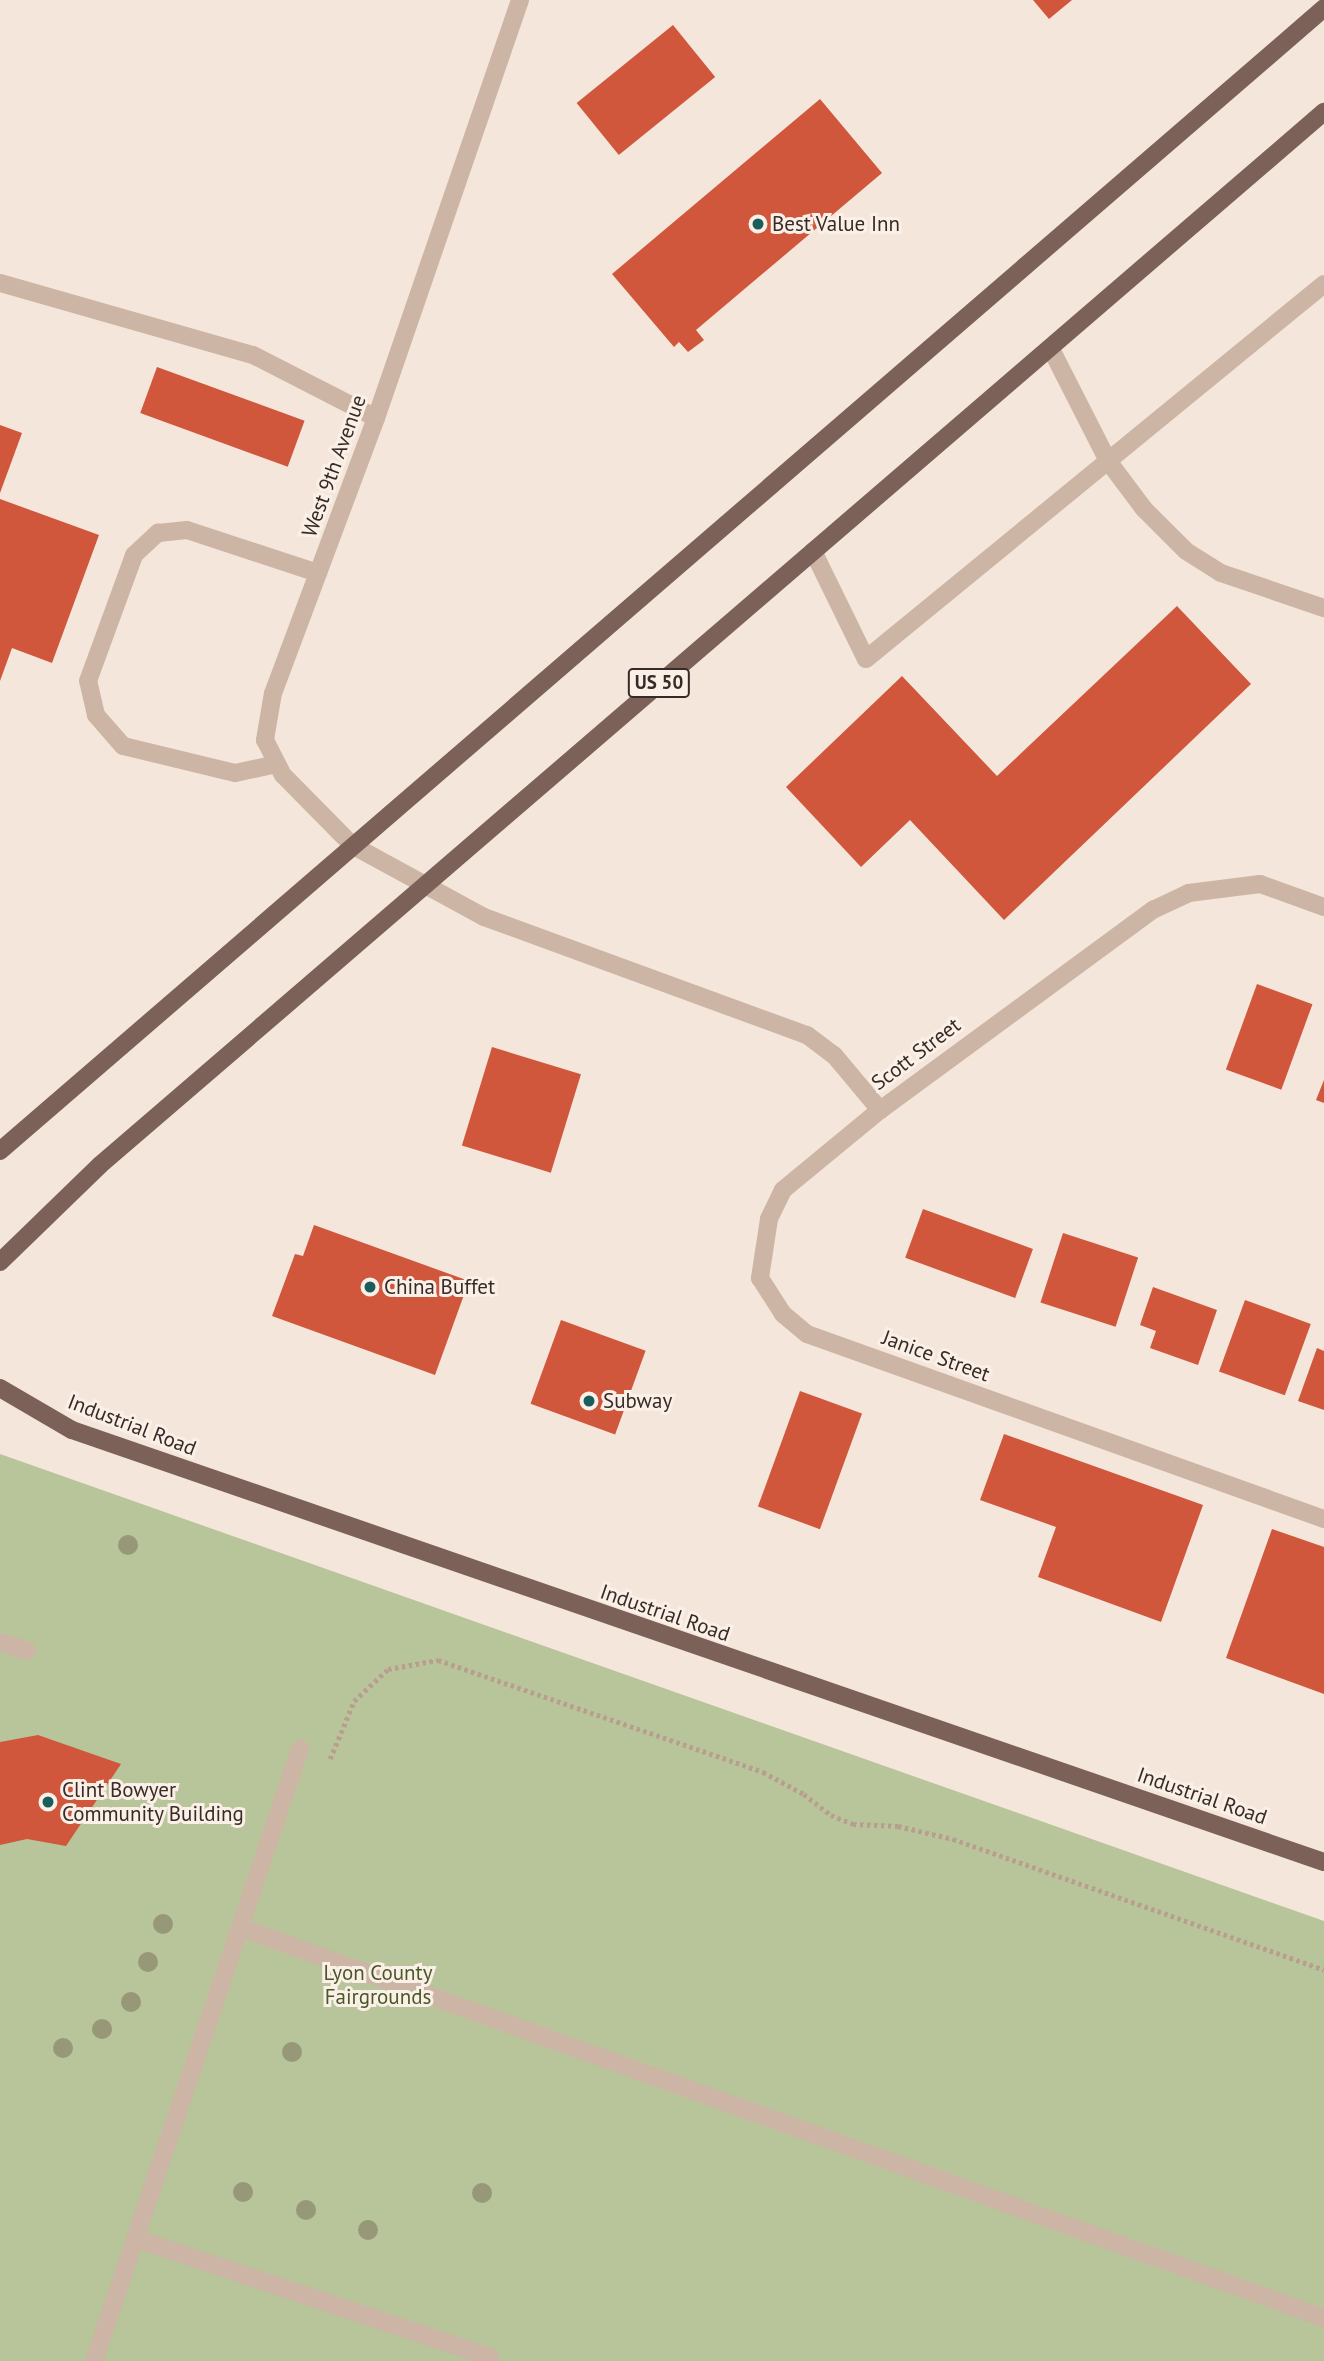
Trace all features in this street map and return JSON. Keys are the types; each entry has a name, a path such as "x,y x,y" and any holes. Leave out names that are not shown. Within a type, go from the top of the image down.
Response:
{"main road":[{"path":"0,1151 1324,8"},
{"name":"US 50","path":"0,1262 100,1165 813,551 1052,351 1324,112"},
{"name":"Industrial Road","path":"0,1388 85,1434 1324,1862"}],"street":[{"name":"West 9th Avenue","path":"424,884 352,845 277,764 265,740 273,693 376,418 520,0"},
{"path":"0,283 253,355 376,418"},
{"path":"813,551 866,659 1324,284"},
{"path":"1052,351 1108,461 1144,509 1186,551 1221,573 1324,608"},
{"path":"277,764 235,773 123,746 96,715 88,681 134,555 158,533 187,530 318,573"},
{"name":"Scott Street","path":"424,884 484,917 807,1035 834,1055 880,1110 1063,973 1154,909 1189,893 1260,884 1324,907"},
{"name":"Janice Street","path":"880,1110 783,1191 769,1219 760,1278 783,1314 807,1334 1324,1519"},
{"path":"0,1642 27,1651"},
{"path":"94,2361 242,1928 300,1749"},
{"path":"242,1928 1324,2318"},
{"path":"137,2239 490,2357 488,2361"}],"path":[{"path":"330,1759 355,1700 388,1669 438,1660 763,1772 804,1794 831,1815 853,1824 898,1826 953,1839 1324,1970"}],"green space":[{"name":"Lyon County Fairgrounds","path":"0,1454 1324,1921 1324,2361 0,2361"}],"building":[{"path":"1033,0 1072,0 1049,19"},
{"path":"673,25 715,77 619,155 577,103"},
{"path":"820,99 882,173 696,330 704,340 688,352 679,342 674,347 612,274"},
{"path":"157,367 305,421 288,467 140,413"},
{"path":"0,425 22,433 0,493"},
{"path":"0,499 99,535 52,663 12,648 0,681"},
{"path":"1177,606 1251,684 1004,920 910,820 861,867 786,787 902,676 997,776"},
{"path":"1257,984 1312,1004 1281,1090 1226,1070"},
{"path":"492,1047 581,1074 551,1173 462,1145"},
{"path":"1324,1080 1324,1103 1316,1100"},
{"path":"923,1209 1033,1249 1015,1298 905,1258"},
{"path":"314,1225 469,1281 435,1375 272,1316 295,1254 303,1256"},
{"path":"1063,1233 1138,1257 1116,1327 1040,1302"},
{"path":"1153,1287 1217,1310 1198,1365 1150,1348 1156,1331 1140,1325"},
{"path":"1245,1300 1311,1324 1285,1395 1219,1371"},
{"path":"561,1320 646,1351 615,1434 531,1404"},
{"path":"1317,1348 1324,1351 1324,1410 1298,1401"},
{"path":"800,1391 862,1414 820,1529 758,1507"},
{"path":"1004,1434 1203,1505 1161,1622 1038,1577 1056,1527 980,1500"},
{"path":"1272,1529 1324,1547 1324,1694 1226,1658"},
{"name":"Clint Bowyer Community Building","path":"38,1735 121,1764 66,1846 27,1839 0,1845 0,1742"}],"place":[{"name":"Best Value Inn","path":"758,224"},
{"name":"China Buffet","path":"370,1287"},
{"name":"Subway","path":"589,1401"},
{"name":"Clint Bowyer Community Building","path":"48,1802"}]}
